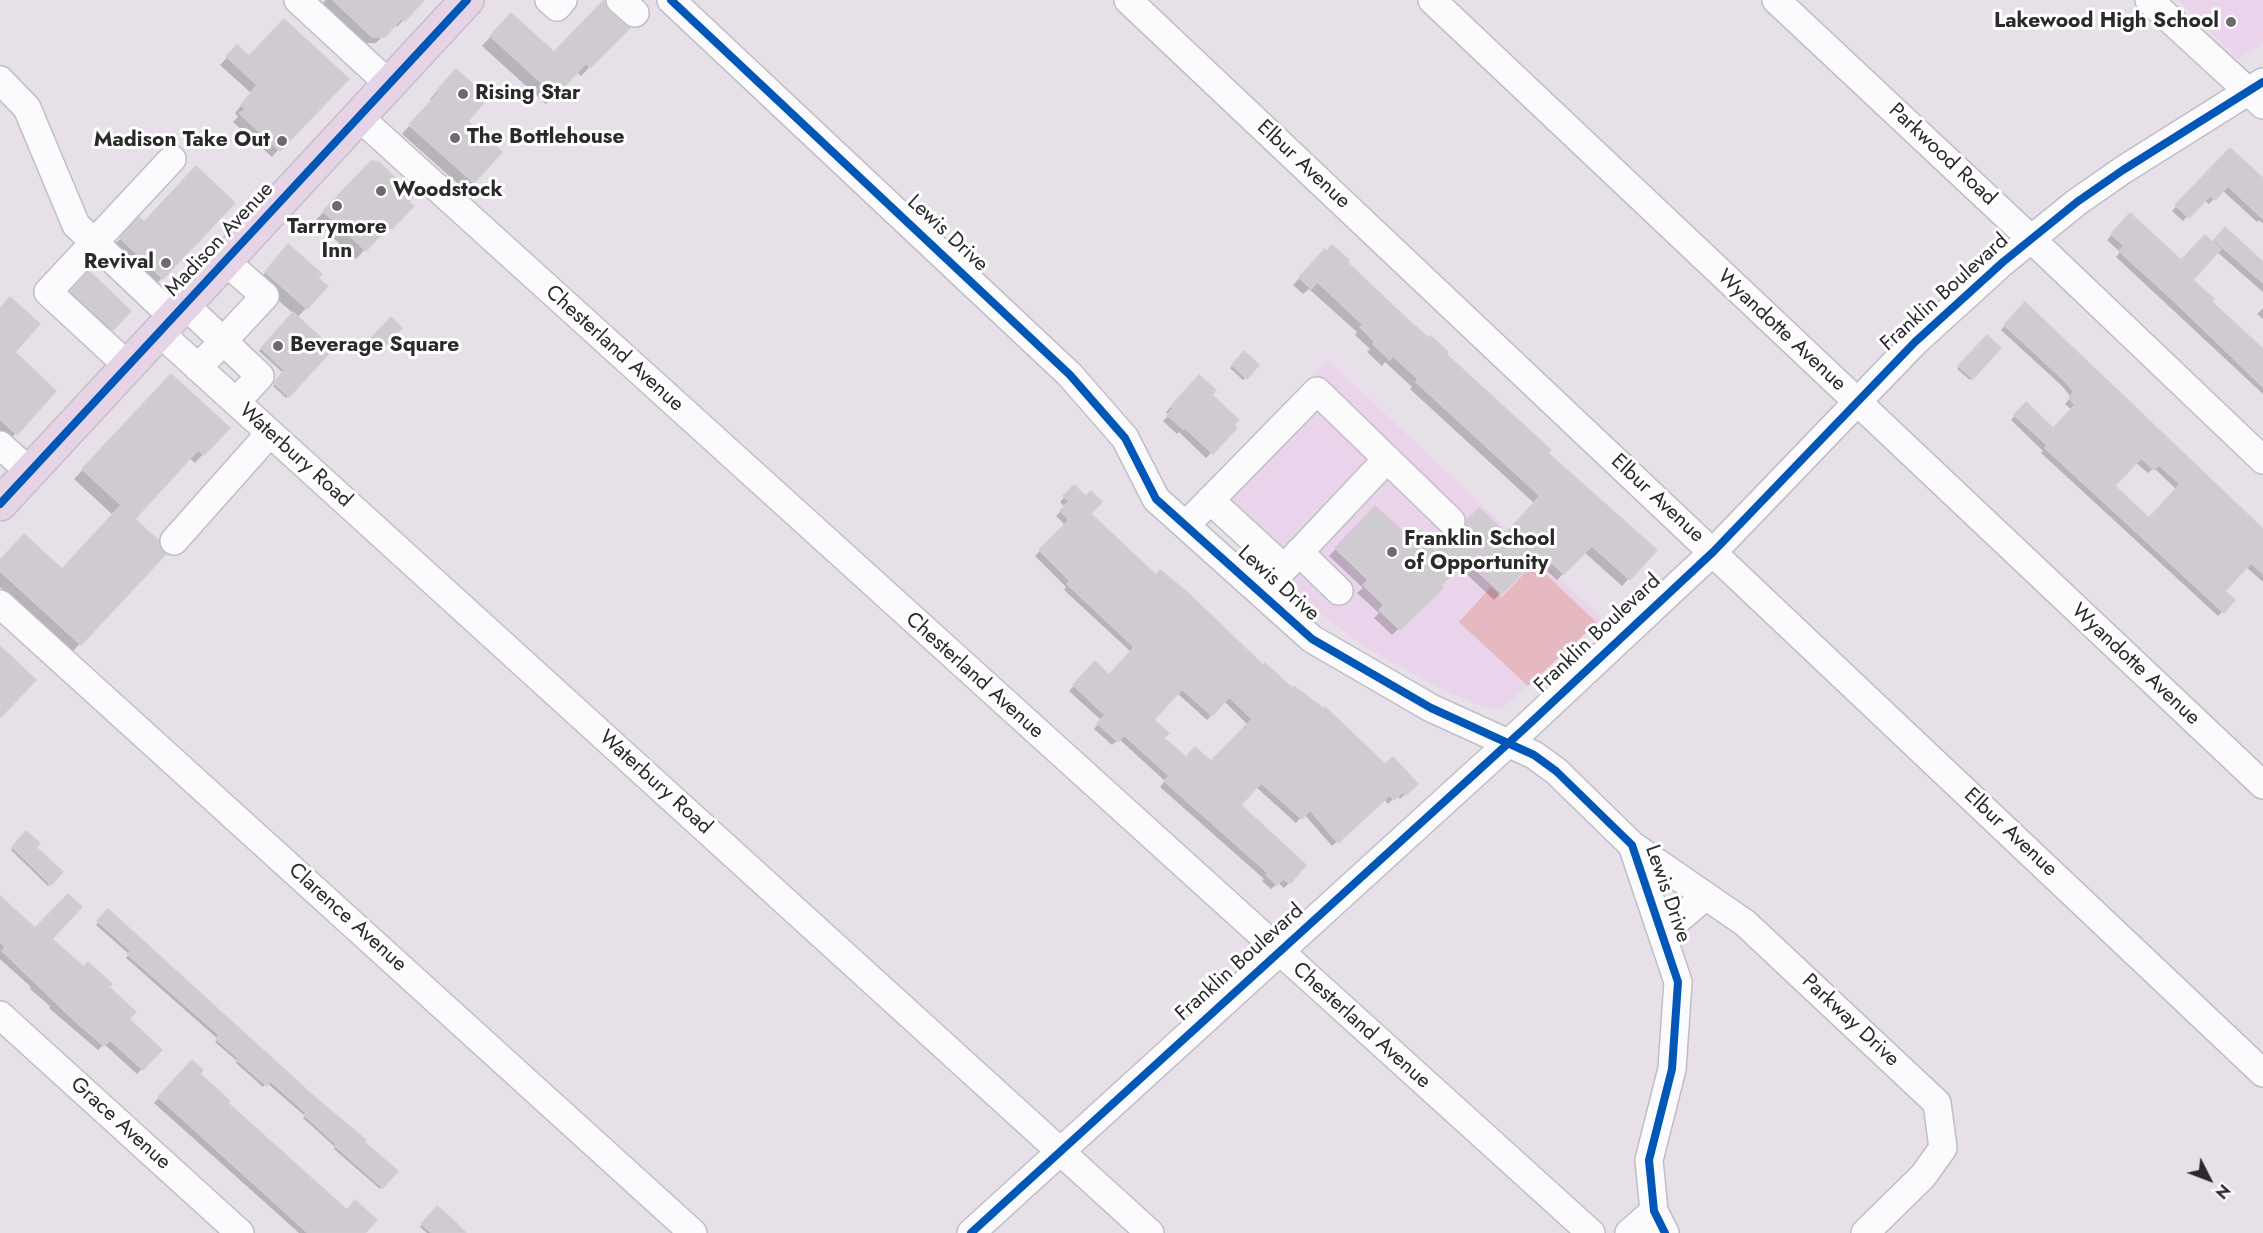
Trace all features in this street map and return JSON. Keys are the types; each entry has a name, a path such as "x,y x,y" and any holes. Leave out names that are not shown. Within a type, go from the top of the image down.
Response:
{"main road":[{"name":"Madison Avenue","path":"0,504 467,0"}],"street":[{"path":"298,0 389,84"},
{"path":"549,0 557,7 563,0"},
{"name":"Lewis Drive","path":"671,0 1070,375 1125,438 1156,498 1312,639 1431,708 1534,755 1556,771 1632,845 1678,982 1672,1069 1650,1160 1660,1222 1629,1233"},
{"name":"Elbur Avenue","path":"1128,0 2263,1073"},
{"name":"Wyandotte Avenue","path":"1432,0 2263,785"},
{"name":"Parkwood Road","path":"1776,0 2032,239 2263,460"},
{"path":"2149,0 2258,92"},
{"name":"Waterbury Road","path":"0,80 27,108 76,225 172,318 198,368 1150,1233"},
{"name":"Franklin Boulevard","path":"971,1233 1509,743 1713,552 1915,342 2003,262 2077,202 2122,170 2258,92"},
{"name":"Chesterland Avenue","path":"359,117 1591,1233"},
{"path":"128,366 48,292 93,241 172,159"},
{"path":"198,368 265,296 225,261"},
{"path":"172,318 223,341 260,376 236,402"},
{"path":"1186,525 1317,392 1451,521"},
{"path":"174,541 270,433"},
{"path":"0,445 30,472"},
{"path":"1261,593 1387,459"},
{"path":"1210,500 1291,560 1339,591"},
{"name":"Clarence Avenue","path":"0,604 693,1233"},
{"name":"Parkway Drive","path":"1632,845 1745,923 1937,1103 1943,1148 1923,1176 1865,1233"},
{"name":"Lewis Drive","path":"1662,933 1706,896"},
{"name":"Grace Avenue","path":"0,1015 240,1233"}],"shaded area":[{"name":"Lakewood High School","path":"2178,0 2263,0 2263,44 2238,59"},
{"name":"Franklin School of Opportunity","path":"1328,360 1602,618 1503,708 1489,709 1444,691 1360,644 1307,603 1196,501"},
{"path":"1534,563 1597,623 1528,686 1459,622 1491,587 1502,597"}],"building":[{"path":"333,0 424,0 405,21 402,18 385,37 376,37 371,36"},
{"path":"604,0 610,12 630,28 590,68 586,63 556,96 490,36 511,13 554,52"},
{"path":"284,19 349,79 280,151 239,113 246,110 241,105 257,85 226,56 237,45 249,56"},
{"name":"The Bottlehouse","path":"456,69 488,98 468,121 502,152 474,183 409,125"},
{"path":"2230,148 2263,178 2263,219 2228,186 2215,200 2210,196 2189,218 2175,205"},
{"path":"371,161 379,162 414,196 409,202 414,206 392,229 389,226 366,251 323,211"},
{"path":"196,166 235,203 163,279 120,238 139,217 144,222"},
{"path":"2130,213 2181,260 2205,235 2221,249 2193,280 2214,299 2212,302 2263,349 2263,387 2119,251 2124,246 2111,234"},
{"path":"2225,227 2263,262 2263,283 2214,240"},
{"path":"288,244 322,274 318,278 328,286 307,309 265,272"},
{"path":"1332,245 1407,319 1429,338 1431,336 1448,352 1446,354 1551,450 1548,453 1657,550 1630,580 1592,546 1564,574 1552,563 1549,566 1538,556 1502,594 1465,560 1441,586 1443,588 1400,630 1379,610 1384,605 1363,585 1368,580 1335,548 1375,506 1409,537 1414,532 1435,551 1452,536 1462,532 1466,521 1479,508 1506,533 1540,496 1416,382 1418,379 1393,356 1390,360 1373,344 1375,342 1360,327 1363,325 1325,289 1317,282 1311,289 1299,277 1325,249 1327,251"},
{"path":"89,271 131,311 113,330 70,291"},
{"path":"10,297 40,324 15,352 56,391 17,435 0,419 0,308"},
{"path":"2025,302 2263,529 2263,574 2251,563 2225,591 2235,600 2224,613 2045,448 2047,445 2014,415 2026,402 2053,428 2075,405 2069,398 2074,392 2004,325","holes":["2141,458 2154,470 2159,465 2180,484 2149,518 2115,486"]},
{"path":"293,312 333,349 289,397 274,383 284,370 261,348"},
{"path":"391,317 402,328 378,353 367,342"},
{"path":"1987,335 2001,348 1973,379 1958,366"},
{"path":"1244,351 1259,365 1247,379 1232,365"},
{"path":"171,374 230,428 204,455 198,450 135,519 159,541 159,546 166,554 81,645 0,571 0,560 24,534 62,569 121,505 82,469"},
{"path":"1199,375 1216,390 1212,395 1239,420 1234,425 1237,428 1213,454 1167,415 1173,408 1171,406"},
{"path":"1074,485 1086,496 1091,491 1102,502 1091,514 1156,575 1160,570 1187,592 1263,665 1265,663 1292,688 1294,686 1324,709 1325,707 1385,764 1393,757 1418,784 1406,795 1403,792 1394,800 1390,795 1338,843 1310,810 1302,819 1261,783 1241,805 1306,865 1290,884 1283,879 1277,885 1266,875 1268,873 1164,781 1169,776 1124,735 1118,742 1097,723 1105,715 1073,685 1095,661 1109,675 1134,647 1067,584 1070,581 1039,550 1067,522 1068,518 1060,511 1069,501 1063,496","holes":["1182,689 1212,716 1229,697 1252,719 1211,761 1195,747 1186,757 1164,738 1169,733 1154,720"]},
{"path":"0,646 36,680 0,718"},
{"path":"26,831 40,843 36,847 63,872 51,885 12,847"},
{"path":"68,894 82,907 52,939 84,967 88,962 112,984 109,987 136,1012 129,1019 162,1050 143,1070 110,1040 104,1046 2,951 5,947 0,942 0,896 35,928"},
{"path":"108,909 398,1171 383,1188 335,1146 336,1144 304,1115 306,1113 270,1081 267,1086 237,1060 238,1058 216,1039 219,1035 127,954 131,951 97,921"},
{"path":"192,1060 203,1070 200,1074 230,1101 228,1103 347,1210 355,1200 377,1220 365,1233 308,1233 158,1097"},
{"path":"437,1206 466,1233 432,1233 421,1224"}],"cycle path":[{"path":"0,504 467,0"},
{"path":"671,0 1070,375 1125,438 1156,499 1312,639 1431,708 1534,755 1556,771 1632,845 1678,982 1672,1069 1649,1160 1654,1211 1665,1233"},
{"path":"971,1233 1525,728 1713,552 1915,342 2003,262 2077,202 2123,170 2263,82"}],"place":[{"name":"Lakewood High School","path":"2231,22"},
{"name":"Rising Star","path":"463,94"},
{"name":"The Bottlehouse","path":"455,138"},
{"name":"Madison Take Out","path":"282,141"},
{"name":"Woodstock","path":"381,191"},
{"name":"Tarrymore Inn","path":"337,206"},
{"name":"Revival","path":"166,263"},
{"name":"Beverage Square","path":"278,346"},
{"name":"Franklin School of Opportunity","path":"1392,552"}]}
